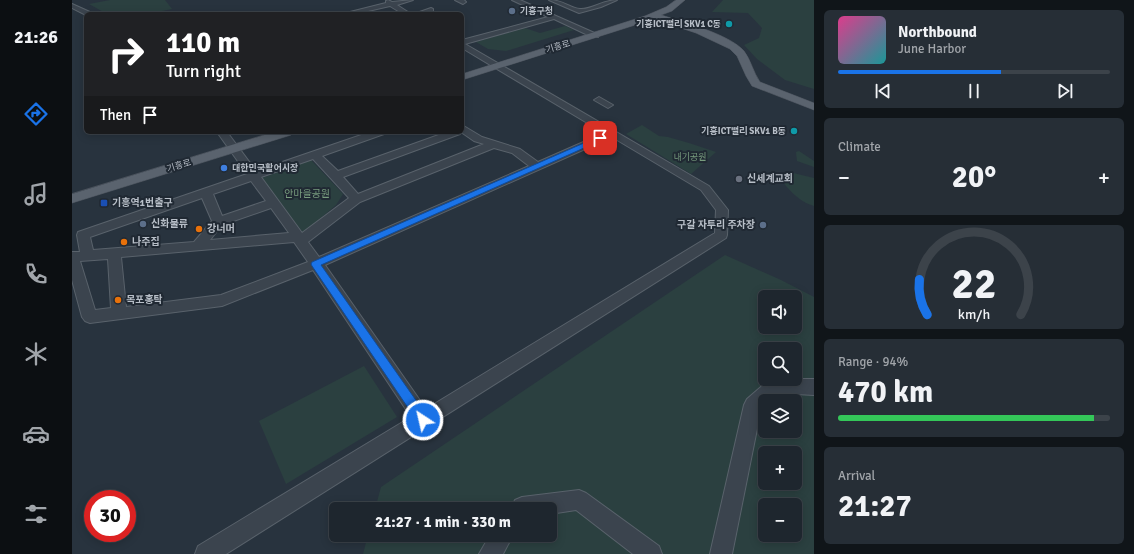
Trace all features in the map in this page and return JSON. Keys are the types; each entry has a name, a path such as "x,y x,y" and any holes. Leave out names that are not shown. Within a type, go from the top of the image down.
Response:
{"main road":[{"name":"기흥로","path":"464,76 654,16 669,9 681,0"},
{"path":"654,16 729,43 739,52 751,79 756,84 814,107"},
{"name":"기흥로","path":"72,199 281,134"}],"street":[{"path":"384,0 405,12"},
{"path":"354,12 410,0"},
{"path":"552,0 579,11 614,0"},
{"path":"513,2 525,4 551,18"},
{"path":"513,2 595,35"},
{"path":"525,4 536,2"},
{"path":"72,6 86,12"},
{"path":"424,12 431,10"},
{"path":"464,41 551,18"},
{"path":"206,554 721,235 722,210 705,188 464,46"},
{"path":"599,100 608,105"},
{"path":"464,132 478,139 516,152 537,166"},
{"path":"494,144 356,198 299,239 72,257 90,317 222,300 315,264 613,133"},
{"path":"223,134 299,239 423,420"},
{"path":"87,256 83,235 374,134"},
{"path":"336,176 450,134"},
{"path":"315,155 356,198"},
{"path":"206,192 218,222"},
{"path":"198,246 218,222 273,203"},
{"path":"114,254 119,313"},
{"path":"721,554 753,405 774,385 814,386"},
{"path":"557,503 579,500 651,554"},
{"path":"490,554 498,542"}],"green space":[{"path":"110,0 165,0 172,9 157,12 103,12 89,4"},
{"path":"723,0 814,0 814,89 785,80 757,59 744,45 759,38 762,28 748,13 712,12"},
{"path":"565,26 574,30 506,51 488,49 476,42 525,28 540,33"},
{"name":"내기공원","path":"642,125 659,136 668,137 716,152 691,174 626,134"},
{"path":"799,151 814,161 814,167 797,161 796,152"},
{"name":"안마을공원","path":"311,160 343,194 336,205 303,233 262,178"},
{"path":"789,172 814,178 814,206 798,198 784,184 778,174"},
{"path":"725,255 800,290 758,290 758,334 802,334 802,291 814,297 814,554 363,554 366,542 557,542 557,502 377,502 381,487"},
{"path":"364,366 397,417 286,484 259,421"}],"place":[{"name":"기흥구청","path":"512,11"},
{"name":"기흥ICT밸리 SKV1 C동","path":"729,24"},
{"name":"기흥ICT밸리 SKV1 B동","path":"794,131"},
{"name":"대한민국활어시장","path":"224,168"},
{"name":"신세계교회","path":"739,179"},
{"name":"기흥역1번출구","path":"104,203"},
{"name":"신화물류","path":"143,224"},
{"name":"구갈 자투리 주차장","path":"763,225"},
{"name":"강너머","path":"199,229"},
{"name":"나주집","path":"124,242"},
{"name":"목포홍탁","path":"118,300"}],"route":[{"path":"423,420 315,264 600,138"}]}
